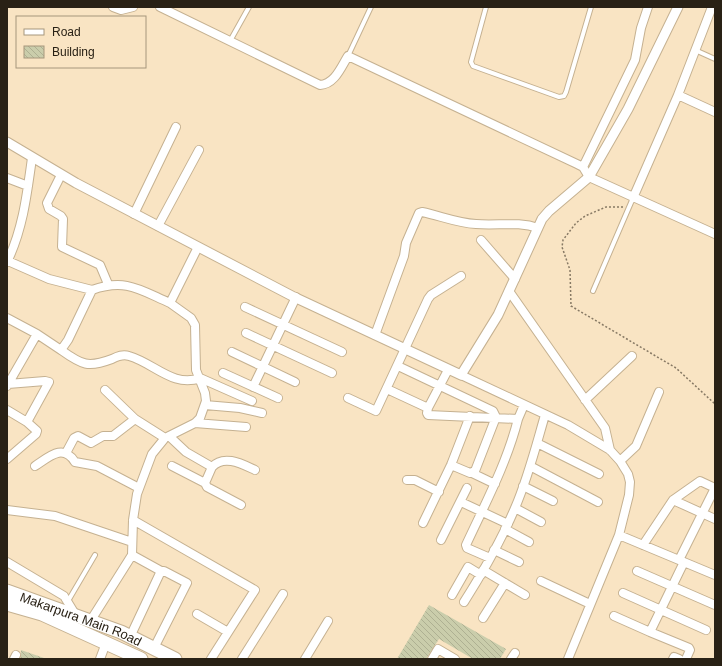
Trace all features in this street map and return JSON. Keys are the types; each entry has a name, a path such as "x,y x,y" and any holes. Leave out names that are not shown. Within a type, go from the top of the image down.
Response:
{"highway":[{"name":"Makarpura Main Road","path":"7,591 91,620 130,636 175,659"},
{"name":"Makarpura Main Road","path":"7,604 42,614 141,659"}],"street":[{"path":"113,7 121,10 133,7"},
{"path":"160,7 320,84 326,84 332,81 348,56 583,167 589,177 715,234"},
{"path":"583,167 635,60 641,28 648,7"},
{"path":"461,375 498,315 538,228 549,211 589,177 628,109 678,7"},
{"path":"633,198 678,95 712,7"},
{"path":"678,95 715,112"},
{"path":"134,214 176,127"},
{"path":"7,142 61,174 198,247 374,335 568,425 610,450 620,461 628,474 630,482 629,496 619,535 568,659"},
{"path":"158,226 199,150"},
{"path":"32,158 26,205 16,241 7,261 49,279 92,290 108,284 128,285 170,303 191,318 195,325 196,370 205,393 205,405 200,418 195,423 167,437 152,454 139,488 133,520 132,555 91,620"},
{"path":"61,174 47,203 49,209 61,216 63,219 62,247 100,265 108,284"},
{"path":"7,178 28,186"},
{"path":"374,335 404,256 406,243 419,213 422,212 452,221 474,224 493,226 523,224 538,228"},
{"path":"481,240 515,279"},
{"path":"170,303 198,247"},
{"path":"348,398 376,411 431,295 461,276"},
{"path":"62,350 92,290"},
{"path":"510,291 605,428 610,450"},
{"path":"252,387 296,297"},
{"path":"245,307 342,352"},
{"path":"7,318 37,334 75,360 86,364 96,365 121,355 129,356 170,377 190,382 200,378 252,401"},
{"path":"246,333 332,373"},
{"path":"8,385 37,334"},
{"path":"232,352 295,382"},
{"path":"585,400 632,356"},
{"path":"398,366 493,411 496,417 475,471 472,473"},
{"path":"448,370 428,408 428,416 470,416 518,419"},
{"path":"223,373 278,398"},
{"path":"8,385 45,381 49,382 27,422"},
{"path":"387,389 428,408"},
{"path":"105,390 135,419 167,437 186,452 212,467"},
{"path":"620,461 636,446 659,392"},
{"path":"205,405 240,408 262,413"},
{"path":"490,558 466,547 495,484 514,436 518,419 524,405"},
{"path":"7,410 34,427 36,434 7,458"},
{"path":"464,602 490,558 515,508 546,415"},
{"path":"423,523 451,465 470,416"},
{"path":"66,453 74,438 81,437 91,443 103,436 113,436 135,419"},
{"path":"195,423 246,427"},
{"path":"537,443 599,474"},
{"path":"35,466 56,453 66,453 71,456 75,462 97,466 139,488"},
{"path":"205,483 212,467 222,461 231,460 255,470"},
{"path":"451,465 495,484"},
{"path":"172,466 205,483 207,487 241,505"},
{"path":"530,466 598,502"},
{"path":"407,480 415,480 439,492"},
{"path":"642,545 673,500 700,481 715,488 650,632"},
{"path":"523,486 553,501"},
{"path":"441,540 467,488"},
{"path":"673,500 715,519"},
{"path":"461,502 482,512 529,542"},
{"path":"515,508 541,522"},
{"path":"7,510 55,516 132,542"},
{"path":"133,520 255,589 211,659"},
{"path":"619,535 715,575"},
{"path":"494,550 519,562"},
{"path":"132,555 187,583 154,648"},
{"path":"7,562 64,596 75,614"},
{"path":"452,595 468,567 505,583 525,595"},
{"path":"130,636 161,571"},
{"path":"637,571 715,605"},
{"path":"541,581 590,604"},
{"path":"483,618 505,583"},
{"path":"623,593 706,630"},
{"path":"242,659 283,594"},
{"path":"197,614 228,632"},
{"path":"614,616 689,648 690,650 686,659"},
{"path":"305,659 328,621"},
{"path":"100,659 106,643"},
{"path":"432,659 438,649 455,659"},
{"path":"673,659 674,657 678,659"}],"lane":[{"path":"230,41 249,7"},
{"path":"348,56 371,7"},
{"path":"486,7 471,62 473,66 559,97 564,96 566,92 590,7"},
{"path":"695,50 715,59"},
{"path":"593,291 633,198"},
{"path":"68,601 95,555"}],"path":[{"path":"629,208 606,207 585,216 576,223 563,240 562,248 570,270 571,306 676,368 715,404"}],"building":[{"path":"429,605 506,649 500,659 473,659 439,639 426,659 397,659"},
{"path":"21,650 44,658 44,659 20,659"}]}
